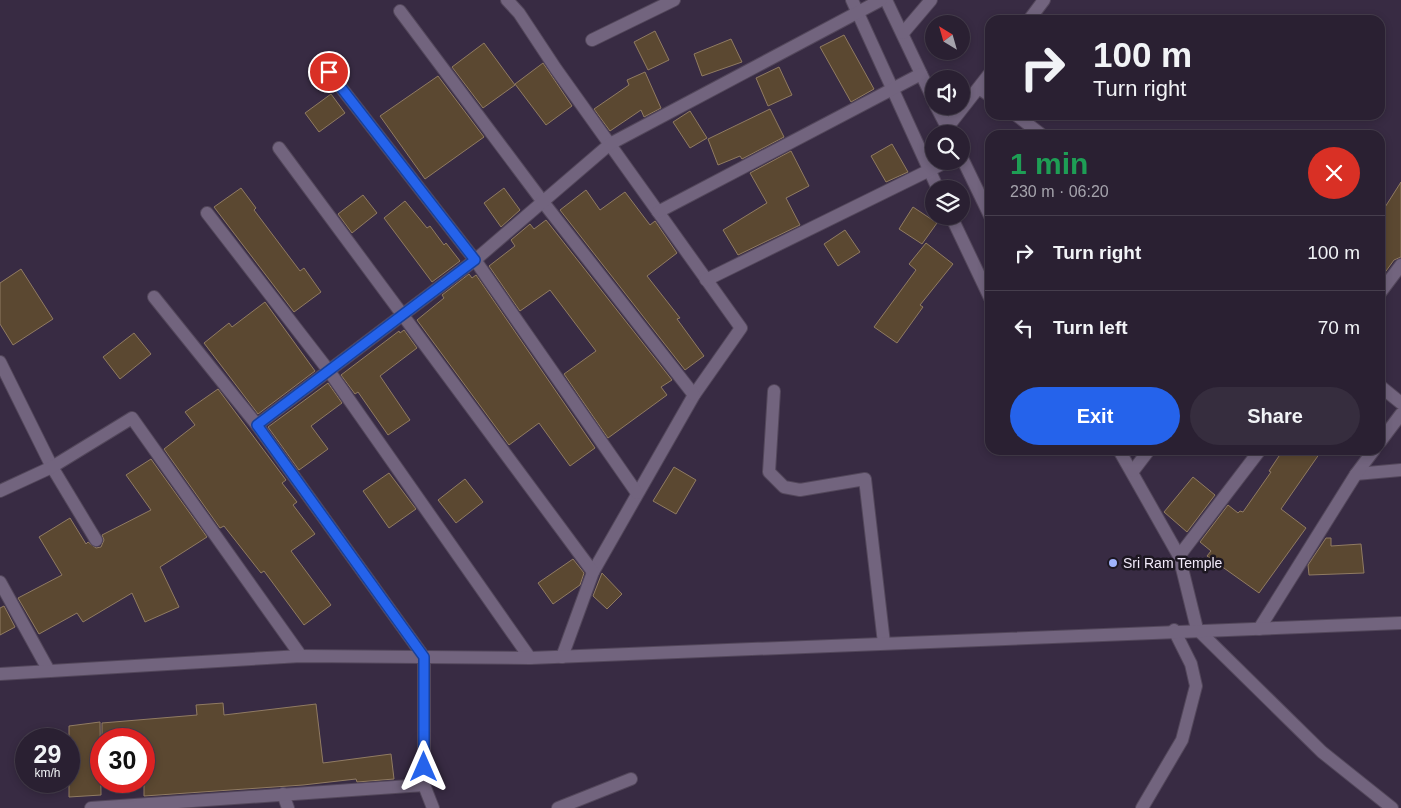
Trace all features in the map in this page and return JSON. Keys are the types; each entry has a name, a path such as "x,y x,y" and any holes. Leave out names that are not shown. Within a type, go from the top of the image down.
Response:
{"street":[{"path":"507,0 519,13 741,328 694,395 593,572 562,656"},
{"path":"592,40 674,0"},
{"path":"852,0 894,88 925,161"},
{"path":"257,425 475,260 610,144 881,0"},
{"path":"886,0 925,82"},
{"path":"903,33 931,0"},
{"path":"1033,15 1044,0"},
{"path":"400,12 543,202 694,395"},
{"path":"329,72 475,260 637,493"},
{"path":"658,212 921,74"},
{"path":"953,125 985,80"},
{"path":"979,88 985,92"},
{"path":"1022,120 1036,130"},
{"path":"279,148 593,572"},
{"path":"706,280 929,170 934,180"},
{"path":"968,170 985,206"},
{"path":"207,213 329,371 530,658"},
{"path":"955,225 985,287"},
{"path":"1385,286 1401,265"},
{"path":"154,297 257,425 424,657 424,785 433,808"},
{"path":"0,362 52,467 96,540"},
{"path":"1385,390 1401,402"},
{"path":"774,391 769,472 784,487 800,490 865,479 884,643"},
{"path":"1385,435 1401,414"},
{"path":"0,491 52,467 132,418 300,656"},
{"path":"1122,455 1179,556 1198,629 1322,752 1392,808"},
{"path":"1133,471 1145,455"},
{"path":"1179,556 1256,455"},
{"path":"1259,629 1356,474 1370,455"},
{"path":"1356,474 1401,470"},
{"path":"0,582 50,671"},
{"path":"0,674 300,656 530,658 1401,622"},
{"path":"1142,808 1182,740 1196,686 1191,664 1174,630"},
{"path":"558,808 631,779"},
{"path":"91,808 176,805 282,794 424,785"},
{"path":"282,794 288,808"}],"building":[{"path":"655,31 669,60 648,70 634,42"},
{"path":"844,35 874,89 851,102 820,47"},
{"path":"731,39 742,62 702,76 694,54"},
{"path":"484,43 515,85 483,108 452,67"},
{"path":"543,63 572,106 546,125 515,84"},
{"path":"779,67 792,95 768,106 756,78"},
{"path":"645,72 661,108 644,117 641,110 610,131 594,109 629,85 627,80"},
{"path":"438,76 484,137 425,179 380,116"},
{"path":"331,94 345,113 319,132 305,113"},
{"path":"770,109 784,137 742,159 740,156 718,165 708,139"},
{"path":"690,111 707,138 690,148 673,122"},
{"path":"892,144 908,172 886,182 871,156"},
{"path":"791,151 809,186 786,198 800,225 738,255 723,230 767,203 750,173"},
{"path":"1401,182 1401,257 1394,260 1385,272 1385,207"},
{"path":"241,188 256,208 254,210 300,271 304,268 321,292 294,312 214,207"},
{"path":"504,188 520,210 501,227 484,203"},
{"path":"586,190 600,210 625,192 650,225 655,221 677,253 647,276 680,318 677,319 704,356 685,370 560,210"},
{"path":"363,195 377,213 352,233 338,214"},
{"path":"405,201 427,228 430,226 444,245 446,243 460,261 432,282 384,218"},
{"path":"913,207 925,215 925,225 936,225 922,244 899,229"},
{"path":"546,220 672,380 661,387 667,395 608,438 564,374 596,351 550,290 520,311 489,266 515,246 511,240 530,224 534,229"},
{"path":"845,230 860,252 838,266 824,244"},
{"path":"926,243 953,264 920,305 923,307 897,343 874,327 916,270 909,264"},
{"path":"21,269 53,319 13,345 0,324 0,283"},
{"path":"469,274 472,278 476,275 595,448 570,466 539,423 509,445 417,320 444,298 442,295"},
{"path":"265,302 315,371 258,414 204,343 229,323 232,327"},
{"path":"404,330 417,348 380,376 410,420 388,435 358,392 355,394 341,375 399,331 400,333"},
{"path":"134,333 151,354 120,379 103,357"},
{"path":"328,383 342,403 311,426 328,449 299,470 268,427"},
{"path":"218,389 286,480 282,483 297,502 293,505 315,534 291,551 331,605 304,625 264,571 261,573 224,526 220,528 164,449 195,425 185,412"},
{"path":"1280,455 1319,455 1281,509 1306,528 1259,593 1207,556 1211,551 1200,542 1228,505 1238,513 1240,511 1243,512 1271,472 1269,471"},
{"path":"151,459 207,537 160,567 179,607 145,622 132,593 83,622 77,613 39,634 18,598 62,575 39,537 70,518 86,544 88,542 96,548 101,547 104,540 102,535 151,510 126,475"},
{"path":"674,467 696,480 676,514 653,501"},
{"path":"389,473 416,509 389,528 363,491"},
{"path":"1193,477 1215,495 1187,532 1164,512"},
{"path":"465,479 483,502 456,523 438,500"},
{"path":"1326,538 1331,538 1331,546 1361,544 1364,573 1309,575 1308,565"},
{"path":"573,559 584,573 580,585 553,604 538,583"},
{"path":"602,573 622,594 607,609 593,596"},
{"path":"4,606 15,627 0,635 0,608"},
{"path":"223,703 224,715 316,704 323,763 391,754 394,779 357,782 356,779 303,785 144,796 144,793 155,793 155,728 102,728 102,723 197,715 196,705"},
{"path":"100,722 100,728 90,728 90,793 101,793 101,795 69,797 69,793 80,793 80,728 69,728 69,726"}],"place":[{"name":"Sri Ram Temple","path":"1113,563"}],"route":[{"path":"329,72 475,260 257,425 424,657 424,767"}]}
